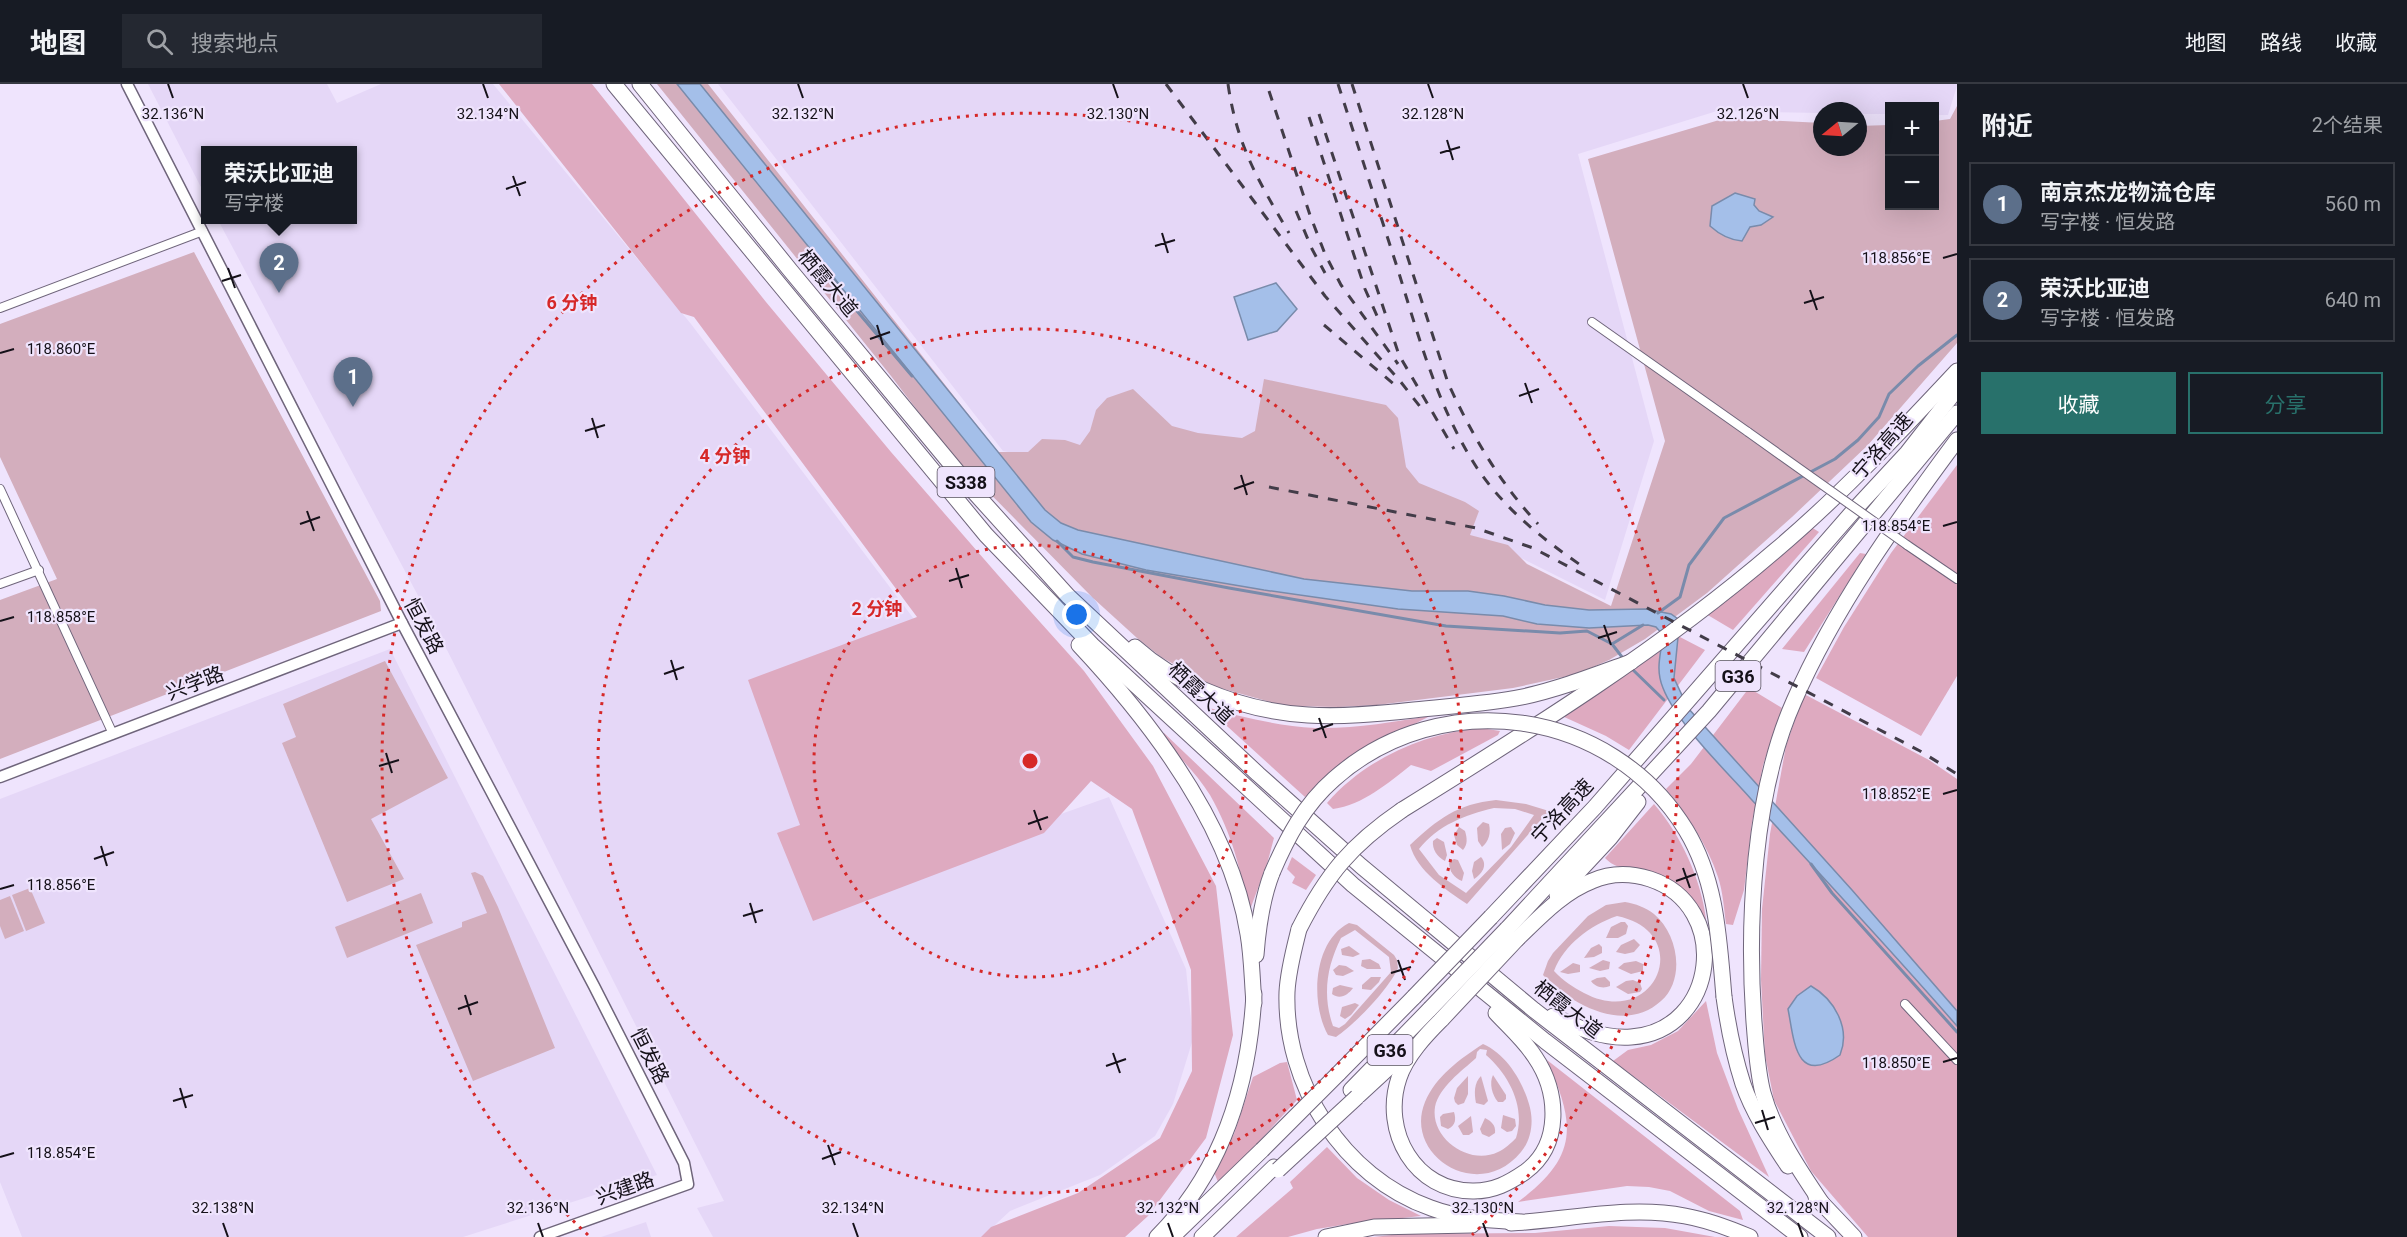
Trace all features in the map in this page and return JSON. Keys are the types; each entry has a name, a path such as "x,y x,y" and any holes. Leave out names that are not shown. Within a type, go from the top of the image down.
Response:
{"highway":[{"name":"栖霞大道","path":"614,84 986,535 1092,645 1353,885 1545,1041 1800,1237"},
{"name":"栖霞大道","path":"640,84 790,270 958,472 1035,562 1068,596 1250,767 1333,841 1534,1010 1828,1237"},
{"path":"1521,1222 1469,1218 1431,1208 1396,1192 1370,1174 1346,1152 1311,1098 1303,1083 1293,1053 1287,991 1299,929 1316,896 1345,856 1364,837 1631,662 1722,594 1775,551 1893,439 1957,371"},
{"name":"宁洛高速","path":"1172,1237 1414,997 1595,807 1856,507 1907,453 1957,389"},
{"name":"宁洛高速","path":"1202,1237 1354,1093 1430,1009 1512,934 1709,711 1957,413"},
{"path":"1823,1204 1789,1150 1774,1122 1763,1093 1756,1051 1751,977 1758,843 1772,769 1793,703 1819,648 1859,580 1957,440"},
{"path":"958,472 1141,653 1188,683 1254,709 1281,714 1332,716 1459,705 1522,697 1631,662"},
{"path":"986,535 1030,591 1104,672 1155,737 1202,809 1221,846 1234,880 1248,932 1254,1003"},
{"path":"1157,1237 1195,1192 1224,1138 1247,1066 1254,1003 1256,951 1262,910 1272,873 1296,822 1334,779 1387,744 1424,729 1455,723 1493,720 1537,724 1575,737 1614,757 1653,787 1676,817 1701,860 1716,913 1724,997 1743,1085 1788,1167 1805,1188 1854,1237"},
{"path":"1333,841 1433,916 1549,1014 1579,1028 1618,1037 1654,1032 1667,1025 1688,1007 1695,996 1705,968 1705,950 1701,931 1690,907 1668,887 1657,881 1635,875 1600,878 1581,886 1538,920 1512,934 1438,1023 1409,1059 1400,1076 1392,1107 1398,1135 1411,1160 1433,1180 1461,1190 1484,1191 1498,1187 1528,1170 1546,1148 1553,1122 1551,1092 1542,1069 1517,1034 1488,1005 1413,947 1353,885"},
{"path":"1354,1093 1438,1023"},
{"path":"1326,1237 1374,1227 1521,1222 1650,1212 1685,1215 1717,1223 1750,1237"}],"street":[{"name":"恒发路","path":"127,84 402,623 594,986 684,1163 688,1184"},
{"path":"0,308 203,231"},
{"path":"1592,322 1957,579"},
{"path":"0,489 113,734"},
{"path":"0,584 39,570"},
{"name":"兴学路","path":"0,777 402,623"},
{"path":"1905,1004 1957,1060"},
{"name":"兴建路","path":"540,1237 688,1184"}],"shaded area":[{"path":"148,84 327,84 337,103 381,84 493,84 691,324 1028,770 1047,819 1109,797 1186,969 1193,1039 1173,1104 1155,1136 1100,1175 1010,1211 982,1237 713,1237 697,1208 724,1201 447,650 220,224 357,224 357,146 201,146 201,187"},
{"path":"499,84 592,84 766,302 891,452 1084,671 1153,766 1216,886 1233,1035 1206,1138 1148,1216 1125,1237 981,1237 991,1227 1078,1193 1160,1138 1192,1071 1191,970 1132,809 1091,781 1044,833 813,921 777,833 800,825 748,680 917,617 694,317 681,313"},
{"path":"657,84 708,84 998,452 1028,452 1042,439 1065,440 1080,445 1090,431 1096,410 1107,398 1133,389 1172,426 1198,433 1242,438 1255,431 1264,379 1386,405 1398,418 1406,467 1419,483 1465,502 1479,511 1470,535 1508,545 1527,564 1611,606 1665,441 1588,159 1726,118 1813,123 1813,156 1867,156 1867,126 1885,125 1885,210 1939,210 1939,120 1950,119 1957,106 1957,343 1868,445 1707,593 1645,639 1609,660 1577,674 1513,688 1377,705 1338,707 1284,706 1213,686 1161,657 1093,598 950,453"},
{"path":"718,84 1957,84 1948,115 1939,115 1939,102 1885,102 1885,114 1867,114 1867,102 1813,102 1813,113 1717,111 1578,154 1654,441 1605,600 1507,551 1003,451"},
{"path":"194,252 380,601 381,611 0,759 0,600 57,579 0,457 0,324"},
{"path":"1957,465 1957,676 1921,736 1816,678 1844,627 1891,553"},
{"path":"1811,527 1819,532 1733,630 1706,614"},
{"path":"1860,553 1866,554 1804,652 1782,649"},
{"path":"1678,636 1705,650 1629,750 1606,736 1562,716"},
{"path":"390,649 657,1175 463,1237 22,1237 0,1182 0,799"},
{"path":"385,661 448,778 371,819 404,879 347,902 282,743 296,737 283,704"},
{"path":"1749,688 1782,708 1763,765 1752,822 1744,890 1733,925 1726,924 1720,883 1703,842 1666,789 1691,764"},
{"path":"1804,694 1929,760 1957,779 1957,1237 1868,1237 1811,1171 1774,1100 1765,1055 1761,980 1762,909 1770,834 1786,746"},
{"path":"1206,707 1260,720 1315,728 1359,726 1430,716 1352,756 1305,797"},
{"path":"1481,728 1500,731 1498,735 1431,771 1411,765 1375,792 1355,803 1333,809 1327,803 1359,773 1397,751 1438,736"},
{"path":"1164,733 1274,838 1248,915 1235,853 1218,810 1199,780 1162,737"},
{"path":"1496,800 1526,804 1549,811 1467,904 1426,871 1410,845 1449,814 1482,802","holes":["1494,808 1515,809 1534,815 1511,847 1466,893 1439,875 1419,849 1435,833 1453,822"]},
{"path":"1654,804 1673,829 1688,858 1700,889 1706,919 1702,921 1692,901 1670,880 1650,871 1617,866 1605,858"},
{"path":"1483,822 1489,824 1490,831 1482,847 1478,841 1477,828"},
{"path":"1459,827 1465,831 1466,836 1463,850 1457,845 1454,835"},
{"path":"1511,827 1515,833 1510,844 1502,850 1501,834 1505,828"},
{"path":"1437,838 1444,842 1447,855 1445,861 1434,850 1433,841"},
{"path":"1292,857 1316,875 1306,890 1292,883 1295,877 1287,869"},
{"path":"1481,857 1484,863 1483,869 1474,879 1472,871 1474,862"},
{"path":"1454,859 1458,860 1464,873 1462,881 1451,871 1449,862"},
{"path":"475,872 483,876 498,907 555,1048 473,1081 416,945 462,927 462,922 487,913 471,873"},
{"path":"30,888 45,923 26,931 12,895"},
{"path":"421,893 433,923 347,958 335,927"},
{"path":"10,896 24,931 5,939 0,926 0,900"},
{"path":"1625,902 1647,909 1669,933 1676,957 1674,981 1669,992 1661,1001 1647,1011 1631,1015 1599,1012 1568,996 1543,975 1553,953 1588,916 1606,905","holes":["1617,916 1641,925 1655,940 1660,957 1657,975 1647,990 1631,999 1609,1001 1584,993 1568,984 1554,971 1571,945 1597,925"]},
{"path":"1625,922 1628,926 1626,934 1618,938 1606,938 1611,927"},
{"path":"1349,923 1357,925 1394,955 1398,968 1371,1006 1336,1037 1328,1035 1322,1022 1317,990 1322,958 1337,932","holes":["1355,930 1389,957 1391,972 1345,1024 1339,1028 1333,1026 1327,992 1329,970 1341,938"]},
{"path":"1634,939 1640,945 1634,952 1625,954 1616,952 1621,945"},
{"path":"1599,944 1602,947 1602,953 1584,958 1591,948"},
{"path":"1349,946 1360,954 1353,957 1342,955 1341,949"},
{"path":"1370,959 1379,964 1381,969 1367,969 1361,966 1362,960"},
{"path":"1603,960 1610,962 1609,969 1600,971 1589,968"},
{"path":"1636,961 1643,964 1643,971 1631,974 1618,968 1624,963"},
{"path":"1573,963 1580,965 1580,972 1568,974 1560,972"},
{"path":"1339,965 1354,971 1343,976 1336,975 1333,970"},
{"path":"1371,977 1381,977 1371,990 1362,989 1362,985"},
{"path":"1605,977 1610,982 1610,986 1599,987 1591,981 1597,978"},
{"path":"1633,980 1640,983 1642,989 1640,992 1628,994 1616,987 1626,981"},
{"path":"1340,985 1353,988 1344,996 1338,997 1332,994 1333,988"},
{"path":"1706,1001 1717,1053 1738,1109 1769,1177 1613,1061 1628,1050 1651,1045 1678,1031"},
{"path":"1355,1003 1359,1005 1351,1015 1345,1019 1340,1016 1342,1007"},
{"path":"1483,1044 1506,1061 1522,1086 1529,1104 1531,1129 1525,1147 1504,1167 1485,1174 1466,1173 1449,1166 1434,1155 1425,1139 1421,1121 1425,1102 1435,1084 1457,1062","holes":["1480,1049 1487,1050 1486,1055 1502,1072 1513,1092 1517,1103 1519,1126 1516,1138 1503,1149 1487,1155 1476,1155 1454,1147 1445,1139 1435,1119 1435,1107 1446,1086 1476,1058 1477,1052"]},
{"path":"1547,1060 1740,1211 1743,1220 1709,1211 1670,1191 1649,1187 1627,1186 1518,1202 1553,1169 1562,1154 1566,1138 1563,1103"},
{"path":"1287,1062 1297,1100 1235,1168 1218,1182 1214,1172 1234,1134 1253,1077 1280,1063"},
{"path":"1493,1075 1506,1095 1503,1102 1498,1102 1493,1092 1491,1082"},
{"path":"1468,1076 1468,1094 1464,1103 1458,1105 1454,1098 1457,1088"},
{"path":"1481,1076 1488,1101 1484,1105 1476,1103 1475,1096 1476,1085"},
{"path":"1454,1112 1453,1126 1448,1129 1441,1126 1440,1117 1443,1114"},
{"path":"1503,1115 1515,1119 1516,1126 1512,1131 1507,1132 1501,1128"},
{"path":"1471,1116 1473,1132 1463,1135 1458,1126"},
{"path":"1485,1118 1495,1128 1495,1133 1489,1137 1482,1134 1480,1129"},
{"path":"1327,1147 1357,1178 1389,1200 1421,1216 1348,1224 1288,1237 1236,1237 1293,1188 1290,1182"},
{"path":"646,1222 651,1237 601,1237"},
{"path":"1609,1226 1665,1228 1715,1237 1374,1237 1400,1234 1535,1233"}],"water":[{"path":"677,84 700,84 1045,510 1061,523 1078,530 1304,579 1412,591 1468,591 1545,605 1589,610 1646,609 1671,614 1678,619 1674,678 1688,708 1852,890 1957,1011 1957,1026 1690,731 1669,701 1663,688 1659,674 1659,662 1663,635 1656,627 1648,625 1589,628 1537,624 1503,616 1398,609 1264,590 1146,570 1082,554 1053,540 1031,522"},
{"path":"1735,193 1755,199 1754,205 1759,211 1773,217 1761,225 1750,227 1742,241 1733,240 1710,226 1712,206"},
{"path":"1276,283 1297,309 1277,331 1248,340 1234,297"},
{"path":"1811,986 1827,998 1833,1006 1842,1025 1843,1035 1840,1055 1814,1066 1805,1062 1799,1055 1788,1009 1797,996"}],"waterway":[{"path":"830,273 857,311 912,376"},
{"path":"1658,613 1680,597 1689,565 1724,518 1835,459 1858,440 1879,417 1889,394 1918,366 1957,335"},
{"path":"1057,541 1073,557 1093,562 1446,626 1560,633 1587,631 1612,644 1622,657"},
{"path":"1612,644 1643,625"},
{"path":"1631,668 1664,700"},
{"path":"1811,864 1832,893 1957,1032"}],"railway":[{"path":"1166,84 1325,296 1425,413"},
{"path":"1228,84 1237,126 1250,162 1289,233"},
{"path":"1338,84 1422,347 1440,397 1463,445 1488,483 1511,509 1550,543 1579,564"},
{"path":"1352,84 1448,383 1487,457 1511,492 1538,524"},
{"path":"1269,91 1325,254 1341,285 1398,364"},
{"path":"1319,114 1399,355 1454,449"},
{"path":"1309,117 1365,289 1378,318"},
{"path":"1296,211 1325,273"},
{"path":"1324,325 1396,386"},
{"path":"1269,487 1476,528 1533,548 1920,751 1957,774"}],"place":[{"name":"荣沃比亚迪","path":"279,293"},
{"name":"南京杰龙物流仓库","path":"353,407"}]}
